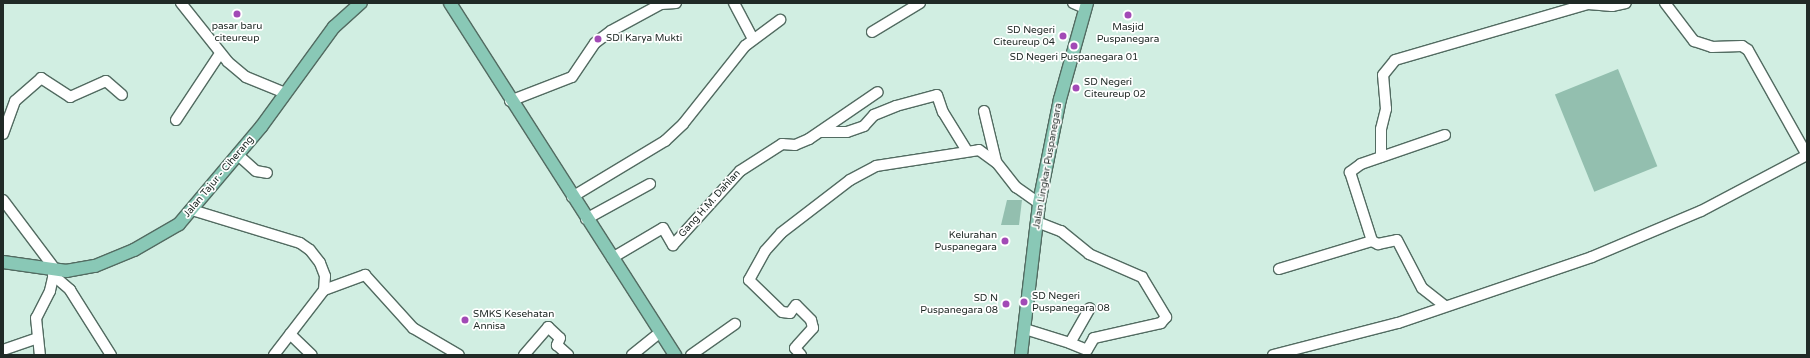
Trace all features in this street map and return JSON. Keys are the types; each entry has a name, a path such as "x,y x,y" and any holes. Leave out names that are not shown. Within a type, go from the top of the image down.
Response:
{"main road":[{"name":"Jalan Tajur - Ciherang","path":"3,262 54,272 66,271 109,262 163,234 192,210 261,127 334,27 361,3"},
{"path":"450,3 510,101 675,355"},
{"name":"Jalan Lingkar Puspanegara","path":"1021,355 1039,203 1060,99 1086,6"}],"street":[{"path":"181,3 219,55 246,77 286,92"},
{"path":"186,3 232,61 250,75 286,92"},
{"path":"510,101 572,77 595,43 611,30 661,4 676,3"},
{"path":"734,3 753,39"},
{"path":"872,32 920,3"},
{"path":"1072,3 1086,6"},
{"path":"1382,157 1386,109 1383,75 1395,60 1588,4 1612,6 1626,3"},
{"path":"1272,355 1398,323 1445,306 1530,280 1661,229 1701,211 1807,155 1748,50 1742,46 1712,47 1694,41 1664,3"},
{"path":"572,197 666,141 753,39 780,20"},
{"path":"176,120 219,55"},
{"path":"3,134 15,101 41,78 70,97 106,81 122,95"},
{"name":"Gang H.M. Dahlan","path":"612,258 664,228 673,245 740,171 778,146 795,145 820,132 878,92"},
{"path":"820,132 847,132 864,126 874,116 896,106 937,95 943,112 967,151"},
{"path":"984,111 997,163"},
{"path":"1372,241 1350,172 1361,164 1444,135"},
{"path":"801,355 795,348 813,328 811,320 796,305 790,312 782,312 749,280 773,241 850,180 869,169 967,151 985,152 997,163 1008,179 1039,203"},
{"path":"237,154 256,170 267,173"},
{"path":"586,219 650,184"},
{"path":"3,200 54,272 70,290 112,355"},
{"path":"192,210 300,243 310,250 322,269 324,290"},
{"path":"1025,329 1070,343 1086,350 1094,338 1165,320 1142,277 1085,251 1060,231 1037,222"},
{"path":"1279,269 1372,241 1378,244 1397,240 1422,288 1445,306"},
{"path":"40,355 36,318 50,291 54,272"},
{"path":"274,355 324,290 365,275 413,328 459,355"},
{"path":"1070,343 1090,308"},
{"path":"691,355 735,324"},
{"path":"524,355 548,327 560,338 557,345 568,355"},
{"path":"632,355 660,332"},
{"path":"290,334 312,355"},
{"path":"3,350 37,338"}],"green space":[{"path":"1618,69 1657,166 1594,192 1555,94"},
{"path":"1007,200 1022,200 1019,225 1001,225"}],"place":[{"name":"pasar baru citeureup","path":"237,14"},
{"name":"Masjid Puspanegara","path":"1128,15"},
{"name":"SD Negeri Citeureup 04","path":"1063,36"},
{"name":"SDI Karya Mukti","path":"598,39"},
{"name":"SD Negeri Puspanegara 01","path":"1074,46"},
{"name":"SD Negeri Citeureup 02","path":"1076,88"},
{"name":"Kelurahan Puspanegara","path":"1005,241"},
{"name":"SD Negeri Puspanegara 08","path":"1024,302"},
{"name":"SD N Puspanegara 08","path":"1006,304"},
{"name":"SMKS Kesehatan Annisa","path":"465,320"}]}
